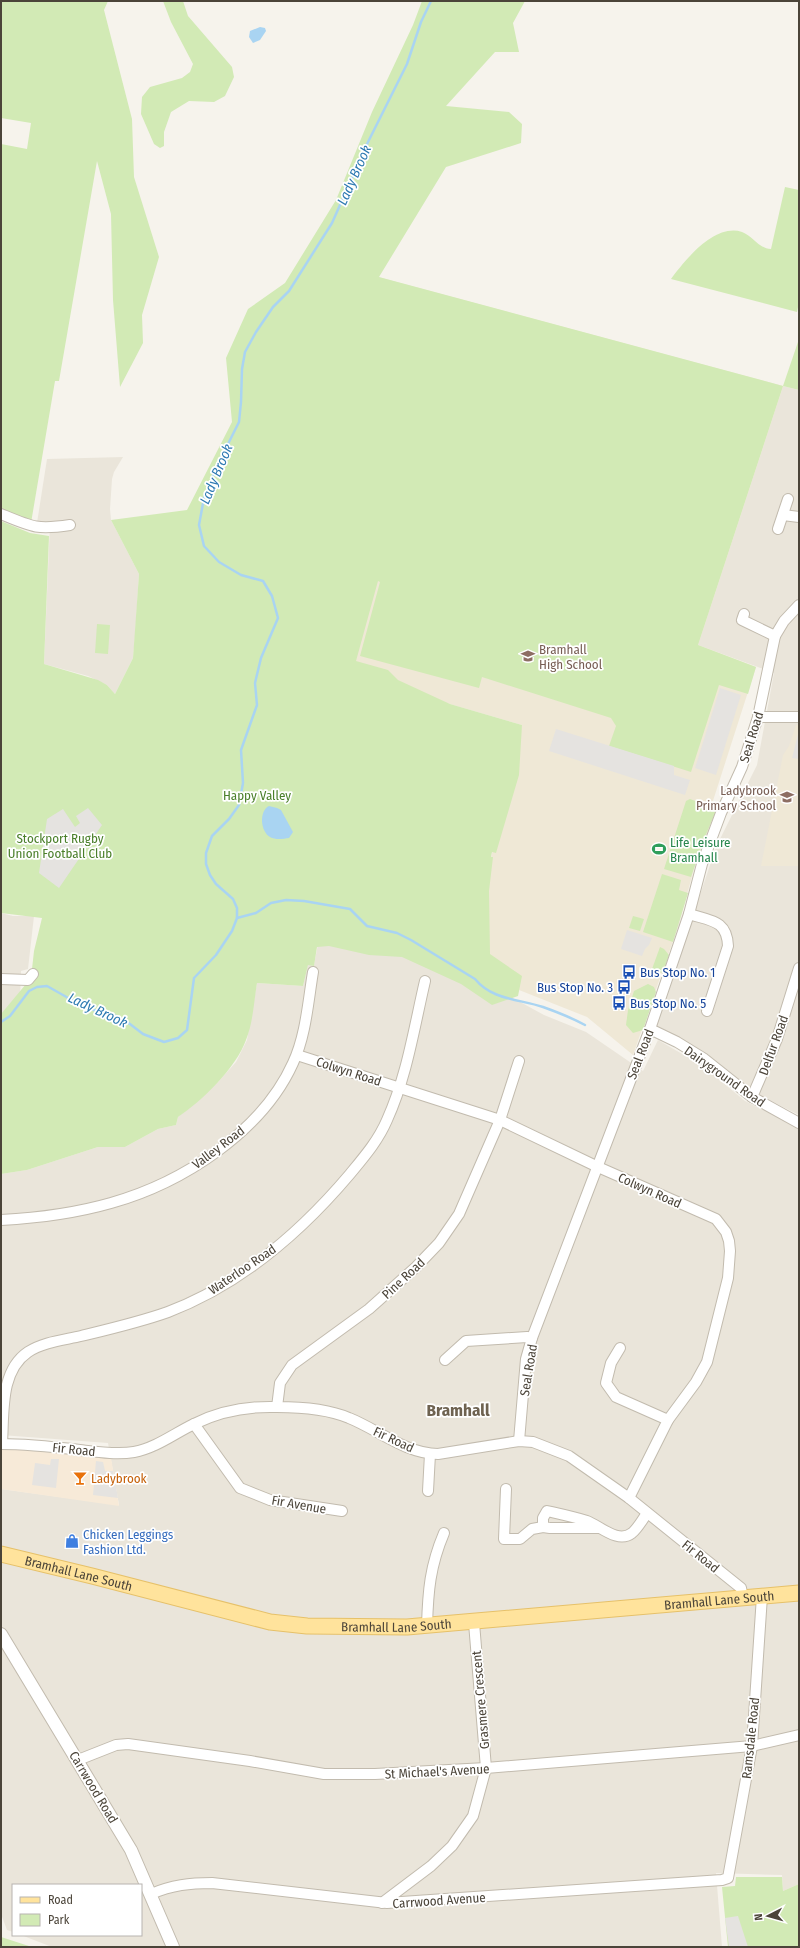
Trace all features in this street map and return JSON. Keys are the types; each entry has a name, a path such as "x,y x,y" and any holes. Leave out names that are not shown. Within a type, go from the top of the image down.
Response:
{"main road":[{"name":"Bramhall Lane South","path":"1,1554 270,1622 307,1626 407,1627 474,1623 799,1593"}],"street":[{"path":"778,529 788,499"},
{"path":"1,514 33,527 47,528 70,525"},
{"path":"783,515 799,517"},
{"name":"Seal Road","path":"519,1441 526,1359 532,1338 650,1029 689,914 702,864 721,813 742,768 758,717 775,636 784,621 799,605"},
{"path":"744,614 742,620 775,636"},
{"path":"758,717 799,717"},
{"path":"689,914 721,925 728,938 728,946 707,1011"},
{"name":"Delfur Road","path":"752,1097 777,1039 799,968"},
{"name":"Valley Road","path":"1,1220 41,1216 111,1203 137,1194 192,1167 214,1154 258,1115 276,1092 297,1054 313,972"},
{"path":"1,979 28,980 33,974"},
{"name":"Waterloo Road","path":"2,1444 5,1385 9,1373 19,1360 29,1351 57,1341 167,1312 200,1297 264,1258 338,1188 370,1150 379,1136 401,1088 425,981"},
{"name":"Dairyground Road","path":"650,1029 677,1042 703,1058 752,1097 799,1123"},
{"name":"Colwyn Road","path":"297,1054 500,1120 598,1167 716,1220 723,1227 728,1236 730,1246 728,1278 707,1362 696,1382 668,1420 629,1498"},
{"name":"Pine Road","path":"277,1407 280,1383 292,1365 369,1310 416,1267 439,1243 459,1214 500,1120 519,1061"},
{"path":"445,1360 466,1341 527,1336 532,1338"},
{"path":"620,1348 610,1363 606,1382 616,1397 668,1420"},
{"name":"Fir Road","path":"2,1444 101,1452 132,1452 154,1445 194,1424 232,1411 277,1407 330,1412 348,1417 404,1445 430,1454 519,1441 533,1442 569,1456 629,1498 741,1588 743,1598"},
{"name":"Fir Avenue","path":"194,1424 240,1488 270,1500 342,1511"},
{"path":"428,1491 430,1454"},
{"path":"506,1489 504,1539 520,1539 532,1529 543,1527 600,1528"},
{"path":"543,1527 543,1518 547,1511 587,1521 611,1534 624,1536 633,1533 647,1513"},
{"path":"427,1626 428,1590 434,1561 444,1534"},
{"name":"Ramsdale Road","path":"728,1878 752,1746 762,1596"},
{"name":"Grasmere Crescent","path":"382,1903 431,1866 452,1846 473,1816 486,1768 474,1623"},
{"name":"Carrwood Road","path":"1,1634 131,1850 173,1947"},
{"name":"St Michael's Avenue","path":"78,1760 116,1744 128,1744 324,1774 375,1774 486,1768 752,1746 799,1734"},
{"name":"Carrwood Avenue","path":"151,1894 166,1887 188,1883 212,1883 382,1903 722,1880 728,1878"}],"shaded area":[{"name":"Bramhall High School","path":"378,277 783,386 698,645 756,667 711,807 716,811 695,865 679,924 633,1055 587,1017 514,988 472,939 522,725 326,668"},
{"path":"783,386 799,390 799,1115 761,1096 692,1045 656,1027 716,847 757,765 774,673 698,645"},
{"path":"123,457 114,472 112,479 110,509 111,520 139,574 133,658 115,694 107,685 88,676 44,664 50,524 37,523 47,459"},
{"path":"720,688 741,695 716,775 695,768"},
{"name":"Ladybrook Primary School","path":"796,725 799,725 799,866 761,866 783,755 789,746"},
{"path":"556,729 674,766 674,775 690,780 685,795 549,751"},
{"path":"799,734 799,759 792,758"},
{"path":"88,808 102,825 59,888 39,873 47,819 63,809 75,827 80,823 76,816"},
{"path":"1,913 13,916 34,916 28,969 21,971 20,1000 1,1019"},
{"path":"322,923 511,997 544,1015 586,1032 643,1071 658,1040 703,1066 745,1101 799,1128 799,1884 783,1891 782,1875 716,1873 722,1947 52,1947 24,1936 142,1936 142,1884 12,1884 12,1932 7,1930 1,1914 1,1489 119,1505 108,1443 1,1435 1,1174 27,1170 98,1147 125,1147 158,1129 176,1125 178,1117 218,1082 236,1062 247,1040 257,983 303,986 308,964 314,965"},
{"path":"627,930 652,938 642,956 621,949"},
{"path":"1,1448 111,1458 119,1506 1,1489"},
{"path":"51,1459 59,1459 56,1488 32,1485 35,1463 50,1465"},
{"path":"96,1461 103,1462 105,1471 113,1471 118,1498 93,1495"},
{"path":"738,1916 748,1947 729,1947 725,1918"}],"green space":[{"path":"1,1 108,1 104,10 132,119 134,177 159,257 142,315 143,343 120,387 113,300 111,214 97,161 59,381 55,381 31,523 1,511 1,144 27,149 31,123 1,118"},
{"path":"163,1 183,1 188,16 232,67 234,77 225,96 214,102 189,101 171,112 164,132 164,146 160,148 154,144 141,114 142,97 150,87 182,78 190,72 193,64 171,22"},
{"path":"422,1 525,1 513,23 519,52 495,52 446,106 509,112 522,124 521,143 446,167 379,277 783,386 698,645 756,667 748,694 719,685 691,772 609,746 616,726 611,718 482,677 479,688 360,656 380,582 378,581 356,661 388,670 398,680 450,704 522,725 519,775 496,853 492,852 491,857 493,857 489,891 490,954 522,976 518,996 492,1005 461,984 402,957 369,955 329,946 317,947 314,966 308,965 303,986 257,983 250,1026 246,1040 235,1062 207,1093 178,1117 176,1125 158,1129 125,1147 98,1147 27,1170 1,1174 1,1014 31,978 34,951 42,918 1,913 1,521 30,533 49,536 44,664 98,680 107,685 115,694 133,658 139,574 111,520 187,510 232,422 226,358 248,309 285,283 336,200 372,112 413,25"},
{"path":"785,187 799,190 799,302 797,312 671,279 692,253 711,238 721,233 732,231 742,232 759,245 771,249"},
{"path":"799,339 799,390 783,386"},
{"path":"97,624 110,625 108,654 95,653"},
{"path":"690,799 714,808 716,811 704,839 691,877 664,869 686,801"},
{"path":"662,874 681,880 679,890 688,893 673,942 643,932"},
{"path":"633,916 644,919 640,931 629,928"},
{"path":"660,947 669,955 663,973 652,969"},
{"path":"648,984 654,987 656,992 643,1030 633,1033 626,1025 628,1010 634,991"},
{"path":"736,1877 782,1877 783,1891 799,1884 799,1947 728,1947 722,1887 735,1886"},
{"path":"1,1937 32,1947 1,1947"}],"water":[{"path":"260,27 265,28 266,31 260,40 253,43 249,37 250,31"},
{"path":"269,806 281,810 293,832 289,838 272,838 264,830 262,816"}],"waterway":[{"name":"Lady Brook","path":"1,1022 10,1016 29,991 37,987 47,986 94,1010 108,1012 126,1021 143,1034 164,1042 178,1038 187,1030 194,978 216,955 232,931 237,918 237,908 233,899 216,884 210,875 206,864 206,853 212,836 229,819 239,805 243,783 241,750 257,705 255,683 261,658 278,618 272,596 263,581 241,575 219,562 204,546 199,525 204,498 218,464 239,422 242,369 245,352 256,332 273,307 289,291 332,223 368,142 407,64 421,22 431,1"},
{"path":"237,918 256,913 271,903 286,900 304,901 350,909 367,926 397,933 411,940 475,979 489,991 506,998 543,1007 585,1025"}],"place":[{"name":"Bramhall High School","path":"528,656"},
{"name":"Ladybrook Primary School","path":"787,797"},
{"name":"Life Leisure Bramhall","path":"659,849"},
{"name":"Bus Stop No. 1","path":"629,972"},
{"name":"Bus Stop No. 3","path":"624,987"},
{"name":"Bus Stop No. 5","path":"619,1003"},
{"name":"Ladybrook","path":"80,1478"},
{"name":"Chicken Leggings Fashion Ltd.","path":"72,1541"}],"district":[{"name":"Bramhall","path":"458,1410"}],"park label":[{"name":"Happy Valley","path":"257,795"},
{"name":"Stockport Rugby Union Football Club","path":"60,846"}]}
